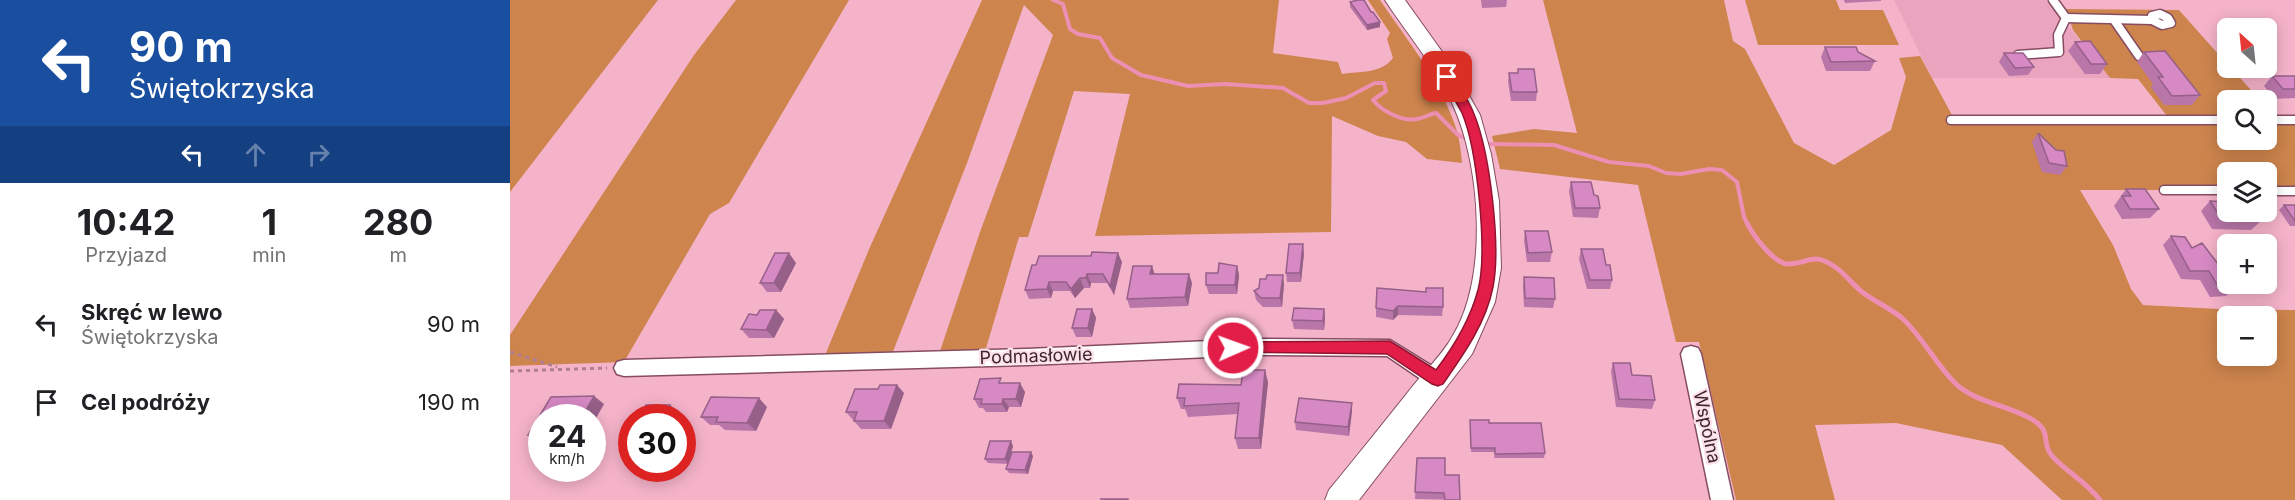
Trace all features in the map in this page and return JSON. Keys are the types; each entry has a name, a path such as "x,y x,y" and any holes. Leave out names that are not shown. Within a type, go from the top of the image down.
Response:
{"street":[{"path":"1340,500 1438,380 1462,346 1486,288 1489,249 1486,203 1476,143 1468,114 1395,0"},
{"name":"Podmasłowie","path":"624,368 1027,357 1256,347 1390,348 1438,380"},
{"name":"Wspólna","path":"1691,354 1722,500"}],"lane":[{"path":"2053,0 2066,18"},
{"path":"2066,18 2152,20"},
{"path":"2018,54 2059,52 2058,35 2066,18"},
{"path":"2114,20 2139,56"},
{"path":"1951,120 2217,120"},
{"path":"2277,120 2295,120"},
{"path":"2164,190 2217,190"},
{"path":"2277,191 2295,191"}],"path":[{"path":"510,352 560,368"},
{"path":"510,371 624,368"}],"shaded area":[{"path":"510,0 658,0 510,192"},
{"path":"736,0 849,0 729,203 710,214 624,362 510,366 510,335 694,55"},
{"path":"982,0 1279,0 1273,53 1338,62 1342,74 1376,69 1393,58 1387,39 1390,33 1368,0 1380,0 1413,47 1443,96 1459,139 1462,163 1427,159 1406,142 1378,136 1332,116 1331,232 1095,236 1130,94 1074,91 1028,237 1019,237 984,355 823,360 870,247","holes":["1024,5 1053,35 980,232 939,354 892,354 967,163"]},
{"path":"1543,0 1724,0 1733,41 1745,49 1794,143 1834,165 1891,130 1906,77 1899,58 1920,56 1953,117 2217,120 2217,150 2277,150 2277,120 2295,120 2295,191 2277,191 2277,162 2217,162 2217,190 2080,190 2113,245 2131,289 2143,305 2217,309 2217,366 2277,366 2277,310 2295,310 2295,500 2062,500 2002,445 1896,423 1815,425 1835,500 1736,500 1699,342 1676,342 1638,185 1500,169 1492,136 1534,129 1577,133"},
{"path":"1745,0 1836,0 1840,10 1883,10 1899,45 1758,45"},
{"path":"1894,0 2048,0 2110,78 1932,78"},
{"path":"2066,9 2179,10 2217,53 2217,78 2240,78 2251,90 2217,90 2217,116 2167,116 2138,79 2110,78 2073,30"}],"building":[{"path":"1364,0 1380,22 1367,25 1350,2"},
{"path":"2090,41 2107,64 2091,64 2075,42"},
{"path":"1825,47 1856,47 1858,52 1875,61 1831,62"},
{"path":"2165,51 2200,95 2172,96 2158,77 2163,77 2144,52"},
{"path":"2004,53 2023,53 2034,67 2015,68"},
{"path":"1518,69 1534,69 1537,92 1512,92 1509,73 1518,73"},
{"path":"2295,76 2295,89 2283,89 2274,78"},
{"path":"2038,133 2056,150 2064,151 2067,166 2049,163"},
{"path":"1571,182 1591,182 1594,195 1598,196 1600,208 1575,208"},
{"path":"2126,189 2145,189 2159,209 2130,209 2122,196 2131,196"},
{"path":"2210,201 2217,201 2217,212"},
{"path":"2284,205 2295,205 2295,221"},
{"path":"1525,231 1548,231 1552,252 1528,253"},
{"path":"2171,236 2185,237 2192,248 2202,243 2217,263 2217,285 2209,271 2190,271"},
{"path":"1289,244 1303,244 1300,273 1286,273"},
{"path":"1581,249 1603,249 1606,265 1610,265 1612,280 1590,280"},
{"path":"1092,252 1118,253 1110,286 1103,274 1087,274 1086,278 1080,278 1071,289 1066,282 1049,282 1047,289 1025,290 1032,265 1036,265 1039,256 1091,256"},
{"path":"775,253 789,253 774,283 760,283"},
{"path":"1219,263 1237,266 1235,285 1206,285 1206,273 1218,273"},
{"path":"1133,266 1152,266 1150,274 1189,274 1185,297 1127,299"},
{"path":"1267,275 1283,275 1280,298 1261,298 1254,291 1259,288 1260,279 1266,279"},
{"path":"1524,277 1554,278 1555,299 1525,298"},
{"path":"1377,288 1426,292 1426,288 1443,288 1443,307 1398,306 1393,311 1376,308"},
{"path":"1294,308 1324,309 1323,321 1292,320"},
{"path":"1077,309 1092,309 1088,328 1072,328"},
{"path":"760,310 776,310 766,330 741,329 749,314 757,315"},
{"path":"1613,363 1630,363 1632,375 1651,376 1655,400 1619,399"},
{"path":"1243,370 1265,370 1259,438 1235,438 1239,403 1184,406 1185,398 1177,398 1179,384 1241,385"},
{"path":"1001,378 999,383 1020,383 1016,399 1003,399 1002,404 981,404 982,399 974,399 980,379"},
{"path":"880,385 897,385 884,421 854,421 857,412 846,412 855,389 878,389"},
{"path":"594,396 589,404 547,404 551,397"},
{"path":"711,397 759,398 747,423 716,422 718,417 701,417"},
{"path":"1299,398 1352,403 1348,427 1295,422"},
{"path":"1470,420 1489,420 1489,423 1541,423 1545,453 1495,454 1495,448 1471,448"},
{"path":"990,441 1011,441 1005,459 985,459"},
{"path":"1012,452 1031,452 1025,470 1006,469"},
{"path":"1417,458 1445,458 1445,475 1459,475 1460,500 1445,500 1444,493 1415,492"}],"waterway":[{"path":"1053,0 1063,4 1070,29 1078,34 1100,38 1112,58 1141,75 1188,86 1225,84 1283,88 1309,103 1323,103 1346,98 1375,83 1384,83 1386,91 1373,100 1387,112 1405,119 1420,118 1436,113 1458,135 1471,141"},
{"path":"1485,144 1554,145 1609,162 1649,166 1666,173 1681,174 1709,169 1722,170 1737,182 1747,223"},
{"path":"1747,223 1770,254 1782,263 1816,259 1827,262 1861,291 1899,315 1917,334 1948,376 1963,390 1982,400 2024,415 2039,424 2045,433 2047,447 2053,457 2100,500"}],"route":[{"path":"1233,348 1390,348 1438,380 1462,346 1475,318 1486,288 1490,261 1486,203 1478,153 1468,114 1447,77"}]}
